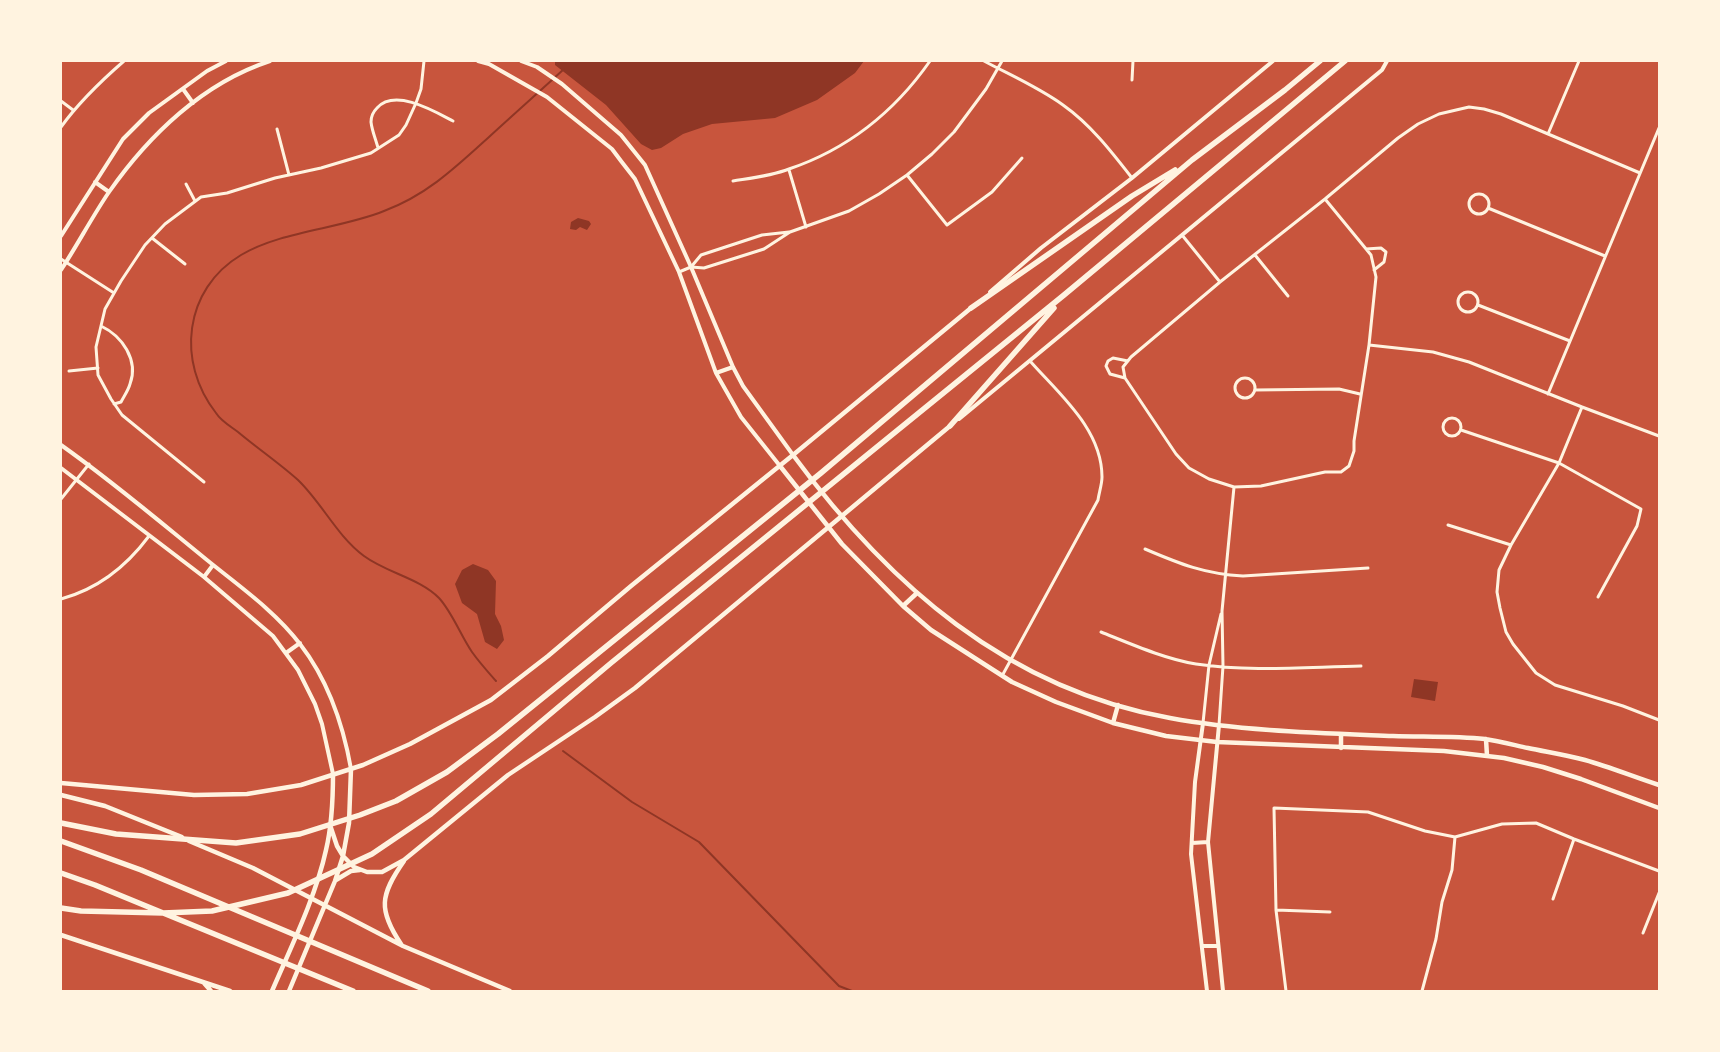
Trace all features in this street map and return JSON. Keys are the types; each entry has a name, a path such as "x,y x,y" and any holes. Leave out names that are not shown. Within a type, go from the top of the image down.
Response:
{"highway":[{"path":"61,823 116,834 236,843 300,834 360,815 396,801 447,772 506,728 821,473 1192,160 1285,90 1320,61"},
{"path":"61,908 81,911 163,913 212,911 288,893 372,854 430,814 611,663 1064,295 1345,61"},
{"path":"971,308 1132,196 1192,160"},
{"path":"950,426 1064,295"},
{"path":"61,842 141,870 428,991"},
{"path":"61,873 95,885 353,991"}],"main road":[{"path":"61,782 194,795 248,794 301,785 351,769 410,744 491,700 548,656 971,308"},
{"path":"330,826 337,846 343,856 354,867 367,872 382,872 404,860 508,775 596,717 635,688 950,426"},
{"path":"793,455 834,507 886,566 953,624 1010,661 1049,680 1118,705 1170,718 1219,725 1341,734 1486,739 1586,760 1659,785"},
{"path":"780,466 848,550 903,606 931,630 1002,676 1056,702 1113,722 1166,736 1217,742 1444,751 1487,756 1543,767 1659,808"},
{"path":"903,606 917,593"},
{"path":"1113,722 1118,705"},
{"path":"1341,734 1341,748"},
{"path":"1486,739 1487,756"},
{"path":"289,991 335,881 345,850 349,823 351,769"},
{"path":"273,989 311,898 326,851 330,826 333,774"},
{"path":"61,795 105,806 253,868 403,946 510,991"},
{"path":"403,946 390,927 385,913 384,898 390,880 404,860"},
{"path":"335,881 351,871 362,870"},
{"path":"61,935 230,991"},
{"path":"203,982 211,991"}],"street":[{"path":"61,127 73,110 102,80 124,61"},
{"path":"61,236 123,139 149,113 207,71 226,61"},
{"path":"61,270 109,192 141,150 176,116 210,91 251,68 270,61"},
{"path":"204,482 122,415 114,404 98,375 96,347 105,309 145,245 165,224 201,197 227,193 371,153 399,135 406,125 421,89 424,61"},
{"path":"478,61 489,64 547,97 612,149 621,160 635,179 679,272 716,373 741,417 780,466"},
{"path":"521,61 537,67 562,84 621,136 645,165 733,367 743,386 793,455"},
{"path":"733,181 762,177 788,170 831,151 857,136 903,96 930,61"},
{"path":"984,61 1062,104 1099,137 1132,178"},
{"path":"679,272 691,267 704,268 764,249 790,232 849,211 879,194 907,175 954,132 986,89 1002,61"},
{"path":"1132,80 1133,61"},
{"path":"971,308 1041,248 1132,178 1273,61"},
{"path":"950,426 1382,70 1387,61"},
{"path":"1548,134 1579,61"},
{"path":"183,89 193,103"},
{"path":"378,148 371,122 372,112 381,103 391,100 416,103 453,121"},
{"path":"61,101 73,110"},
{"path":"1325,199 1371,255 1376,277 1369,344 1360,394 1352,459 1349,466 1341,472 1325,472 1260,486 1234,487 1209,479 1188,468 1176,454 1125,378 1123,367 1128,360 1220,282 1325,199 1398,138 1425,120 1439,114 1469,107 1484,109 1501,114 1640,173"},
{"path":"1548,394 1659,128"},
{"path":"277,129 289,175"},
{"path":"907,175 947,225 992,192 1022,158"},
{"path":"788,170 806,226"},
{"path":"95,182 109,192"},
{"path":"186,184 195,201"},
{"path":"1476,195 1488,198 1488,208 1484,213 1475,213 1470,206 1471,199 1476,195"},
{"path":"1488,208 1605,256"},
{"path":"691,267 701,255 762,235 790,232"},
{"path":"1182,235 1220,282"},
{"path":"152,238 185,264"},
{"path":"1366,249 1381,248 1386,252 1384,262 1374,270"},
{"path":"1255,255 1288,296"},
{"path":"61,259 114,293"},
{"path":"1464,292 1470,292 1476,296 1478,305 1474,311 1464,312 1458,304 1459,297 1464,292"},
{"path":"1478,305 1570,341"},
{"path":"101,326 112,331 124,344 131,358 131,383 120,402 114,404"},
{"path":"1369,344 1433,352 1469,362 1582,408 1659,436"},
{"path":"1125,378 1110,374 1106,366 1112,358 1128,360"},
{"path":"1002,676 1098,500 1102,478 1098,456 1091,436 1081,418 1030,361"},
{"path":"716,373 733,367"},
{"path":"70,371 98,368"},
{"path":"1255,390 1254,383 1246,378 1238,380 1235,386 1235,392 1243,398 1249,397 1255,390 1339,389 1360,394"},
{"path":"1582,408 1559,463 1511,545 1499,570 1497,592 1500,608 1506,632 1521,656 1536,673 1555,685 1623,706 1659,720"},
{"path":"1454,418 1461,424 1461,430 1458,435 1449,436 1444,432 1443,426 1448,419 1454,418"},
{"path":"1461,430 1559,463 1641,509 1637,526 1598,598"},
{"path":"61,445 88,464 213,565 287,628 300,643 328,689 337,713 351,769"},
{"path":"61,499 88,464"},
{"path":"61,468 204,577 272,636 286,653 306,684 315,704 322,724 333,774"},
{"path":"1223,991 1208,842 1223,666 1222,611 1234,487"},
{"path":"1448,525 1511,545"},
{"path":"61,599 96,586 116,572 131,558 149,536"},
{"path":"1145,549 1182,565 1225,575 1243,576 1368,568"},
{"path":"204,577 213,565"},
{"path":"1206,991 1191,854 1195,782 1209,665 1222,611"},
{"path":"1101,632 1148,650 1195,664 1267,668 1361,666"},
{"path":"286,653 300,643"},
{"path":"1286,991 1276,910 1274,808 1368,812 1425,831 1455,837 1502,824 1536,823 1659,871"},
{"path":"1422,991 1436,939 1442,902 1452,870 1455,837"},
{"path":"1553,899 1574,839"},
{"path":"1192,843 1208,842"},
{"path":"1643,932 1659,892"},
{"path":"1276,910 1330,912"},
{"path":"1202,946 1218,946"}],"shaded area":[{"path":"555,61 864,61 855,73 817,100 775,118 712,124 683,134 661,148 652,150 641,144 606,105 555,65"},
{"path":"578,218 589,221 591,224 587,230 580,227 576,230 570,229 571,222"},
{"path":"473,564 488,570 496,581 495,614 501,626 504,640 497,649 485,642 477,614 462,603 455,584 462,570"},
{"path":"1414,679 1438,682 1435,701 1411,697"}],"waterway":[{"path":"496,681 472,652 439,598 422,585 373,562 354,548 298,480 218,416 203,393 195,372 191,350 192,328 197,306 207,287 222,269 241,255 257,247 292,235 367,217 414,197 453,169 564,69"},
{"path":"563,751 632,802 699,842 839,986 852,991"}]}
